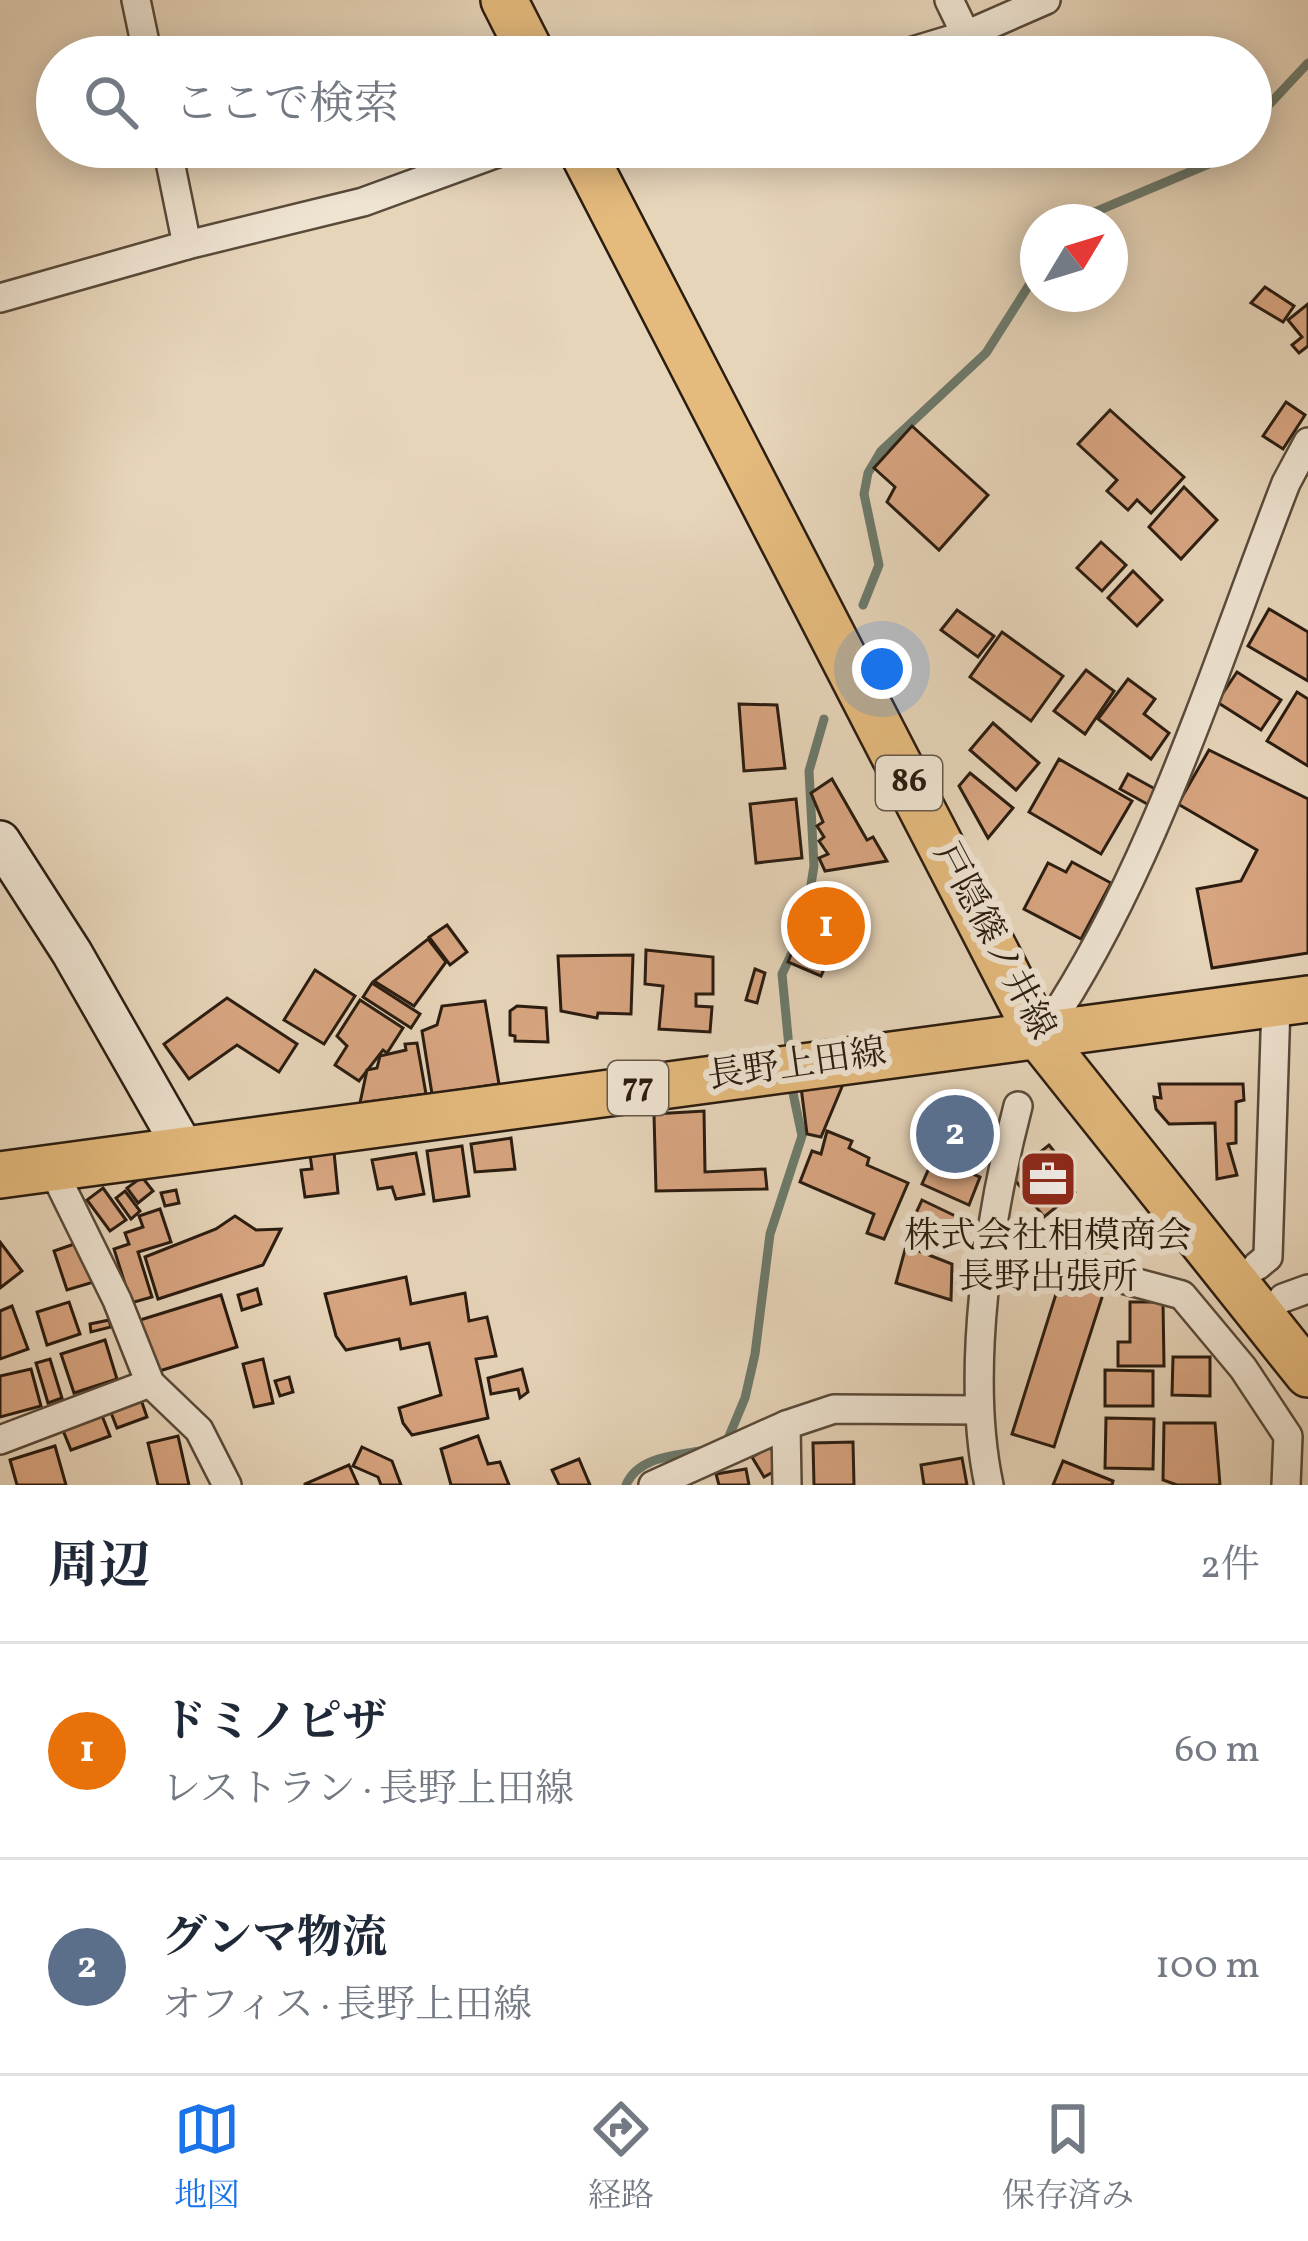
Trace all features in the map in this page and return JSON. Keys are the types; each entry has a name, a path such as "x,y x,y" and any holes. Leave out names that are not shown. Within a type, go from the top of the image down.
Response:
{"main road":[{"path":"504,0 522,36"},
{"name":"戸隠篠ノ井線","path":"591,168 1040,1038 1308,1374"},
{"name":"長野上田線","path":"0,1175 1292,1002"}],"street":[{"path":"136,0 144,36"},
{"path":"949,0 966,35"},
{"path":"963,36 1046,0"},
{"path":"171,168 187,245"},
{"path":"0,298 364,202 457,168"},
{"path":"1040,1038 1072,992 1152,828 1297,492 1308,442"},
{"path":"0,841 72,953 185,1151"},
{"path":"1257,1266 1268,1257 1292,1002"},
{"path":"988,1485 978,1436 992,1244 1000,1176 1018,1106"},
{"path":"52,1168 117,1300 150,1383 199,1430 227,1485"},
{"path":"992,1244 1181,1295 1243,1368 1288,1436 1286,1485"},
{"path":"0,1440 150,1383"},
{"path":"653,1485 786,1424 834,1409 979,1410"},
{"path":"786,1424 788,1485"}],"building":[{"path":"1265,287 1294,306 1283,322 1251,303"},
{"path":"1308,304 1308,346 1299,353 1292,345 1302,337 1288,320"},
{"path":"1286,402 1305,415 1283,449 1263,436"},
{"path":"1110,410 1184,477 1151,513 1137,500 1128,510 1107,491 1117,480 1078,444"},
{"path":"912,426 988,495 939,550 887,502 895,487 874,468"},
{"path":"1184,487 1217,520 1181,559 1149,527"},
{"path":"1101,542 1126,565 1102,591 1077,568"},
{"path":"1133,571 1162,600 1137,626 1108,598"},
{"path":"1269,609 1308,632 1308,681 1248,646"},
{"path":"957,610 994,636 978,657 941,630"},
{"path":"1002,632 1063,676 1031,721 970,677"},
{"path":"1086,670 1114,691 1085,734 1054,711"},
{"path":"1237,672 1281,700 1261,730 1217,702"},
{"path":"1128,679 1155,699 1144,714 1169,733 1151,759 1098,719"},
{"path":"1297,692 1308,699 1308,766 1267,741"},
{"path":"739,704 777,705 785,768 744,771"},
{"path":"993,723 1039,763 1016,790 970,750"},
{"path":"1209,750 1308,799 1308,953 1212,968 1197,889 1241,881 1257,850 1178,804"},
{"path":"1059,759 1132,801 1101,854 1029,812"},
{"path":"970,773 1013,808 988,838 959,786"},
{"path":"1128,774 1157,790 1149,805 1120,789"},
{"path":"832,779 867,840 873,837 887,861 825,871 819,858 828,854 819,841 824,837 817,826 823,822 811,793"},
{"path":"796,799 802,858 756,863 750,804"},
{"path":"1072,862 1111,883 1081,939 1024,909 1048,863 1066,872"},
{"path":"810,887 861,903 838,961 829,958 821,976 788,962 804,923"},
{"path":"447,925 467,952 450,965 429,937"},
{"path":"428,939 446,962 414,1006 374,981"},
{"path":"646,950 713,957 713,994 696,994 696,1006 712,1007 710,1032 659,1029 663,986 645,984"},
{"path":"633,955 631,1014 598,1013 597,1018 561,1011 558,956"},
{"path":"755,969 765,973 757,1003 746,1000"},
{"path":"315,970 355,996 324,1044 284,1020"},
{"path":"372,983 420,1014 411,1028 363,997"},
{"path":"227,998 297,1044 279,1072 237,1045 189,1079 164,1044"},
{"path":"360,1000 403,1028 387,1053 383,1050 359,1081 335,1065 347,1046 337,1036"},
{"path":"485,1001 499,1084 432,1094 422,1031 437,1025 442,1006"},
{"path":"517,1006 546,1008 548,1042 515,1041 510,1035 510,1011"},
{"path":"417,1043 426,1094 360,1103 367,1070 377,1068 380,1056"},
{"path":"844,1082 821,1137 807,1134 801,1087"},
{"path":"1159,1084 1243,1084 1244,1100 1236,1102 1236,1143 1228,1144 1237,1175 1217,1179 1215,1123 1169,1124 1156,1109 1154,1097 1161,1098"},
{"path":"935,1110 978,1130 963,1164 921,1144"},
{"path":"704,1111 705,1172 765,1169 767,1189 656,1191 654,1114"},
{"path":"827,1131 852,1141 849,1148 869,1158 867,1165 908,1183 884,1239 867,1233 874,1214 800,1182 812,1151 821,1154"},
{"path":"511,1138 515,1169 475,1172 471,1144"},
{"path":"1049,1145 1072,1174 1065,1179 1075,1192 1044,1217 1011,1175"},
{"path":"462,1146 469,1196 434,1201 427,1151"},
{"path":"334,1152 338,1193 305,1197 301,1170 312,1169 310,1155"},
{"path":"416,1153 424,1194 396,1199 392,1187 378,1189 372,1160"},
{"path":"934,1157 980,1177 969,1205 922,1184"},
{"path":"142,1177 153,1191 138,1203 127,1188"},
{"path":"103,1188 126,1220 110,1231 87,1200"},
{"path":"176,1190 179,1203 165,1206 161,1193"},
{"path":"125,1191 140,1211 131,1219 116,1198"},
{"path":"922,1200 970,1223 953,1246 910,1226"},
{"path":"160,1209 171,1242 138,1252 152,1297 131,1303 114,1249 129,1244 125,1233 143,1227 139,1216"},
{"path":"235,1216 256,1230 281,1229 263,1265 158,1299 145,1257 216,1229"},
{"path":"83,1241 97,1281 67,1290 54,1251"},
{"path":"0,1242 22,1271 0,1288"},
{"path":"906,1246 952,1264 951,1300 896,1283"},
{"path":"406,1277 411,1304 465,1293 469,1321 487,1317 496,1356 476,1359 488,1418 412,1435 399,1408 441,1395 429,1343 401,1349 399,1339 346,1350 336,1336 325,1294"},
{"path":"1061,1278 1104,1291 1054,1447 1012,1434"},
{"path":"257,1289 261,1304 242,1310 238,1295"},
{"path":"221,1295 237,1347 156,1372 140,1320"},
{"path":"69,1302 80,1334 47,1345 37,1312"},
{"path":"1130,1302 1163,1302 1164,1366 1118,1366 1118,1342 1130,1342"},
{"path":"12,1306 28,1349 0,1359 0,1311"},
{"path":"109,1320 111,1327 91,1332 90,1324"},
{"path":"105,1340 117,1379 74,1393 61,1354"},
{"path":"1173,1357 1210,1357 1210,1396 1172,1395"},
{"path":"50,1359 62,1398 48,1403 36,1363"},
{"path":"263,1359 273,1403 254,1407 243,1364"},
{"path":"31,1369 41,1406 0,1417 0,1376"},
{"path":"522,1369 528,1392 520,1398 518,1389 491,1394 488,1378"},
{"path":"1105,1370 1153,1371 1153,1406 1105,1406"},
{"path":"289,1377 293,1392 280,1396 275,1381"},
{"path":"139,1394 147,1417 117,1428 108,1405"},
{"path":"101,1413 110,1436 71,1450 62,1428"},
{"path":"1106,1418 1154,1419 1153,1469 1105,1468"},
{"path":"1164,1423 1215,1423 1220,1485 1177,1485 1163,1480"},
{"path":"178,1436 189,1485 158,1485 148,1443"},
{"path":"478,1436 488,1464 500,1462 509,1485 451,1485 441,1449"},
{"path":"853,1442 854,1485 814,1485 813,1443"},
{"path":"55,1446 66,1485 17,1485 10,1460"},
{"path":"362,1447 392,1461 401,1485 381,1485 378,1477 353,1466"},
{"path":"770,1447 782,1467 764,1477 752,1457"},
{"path":"962,1458 967,1485 924,1485 921,1465"},
{"path":"579,1459 590,1485 559,1485 552,1470"},
{"path":"1063,1461 1113,1481 1112,1485 1053,1485"},
{"path":"349,1465 358,1485 305,1485 305,1484"},
{"path":"746,1469 749,1485 719,1485 716,1474"}],"waterway":[{"path":"1272,102 1308,63"},
{"path":"1114,204 1199,168"},
{"path":"863,605 879,565 864,494 868,473 881,451 986,353 1020,299"},
{"path":"809,897 814,866 809,771 824,719"},
{"path":"789,1047 782,974 792,953"},
{"path":"727,1441 745,1398 755,1354 770,1234 802,1136 793,1093"},
{"path":"626,1485 648,1463 700,1451"}],"place":[{"name":"ドミノピザ","path":"826,926"},
{"name":"グンマ物流","path":"955,1134"},
{"name":"株式会社相模商会 長野出張所","path":"1048,1179"}]}
